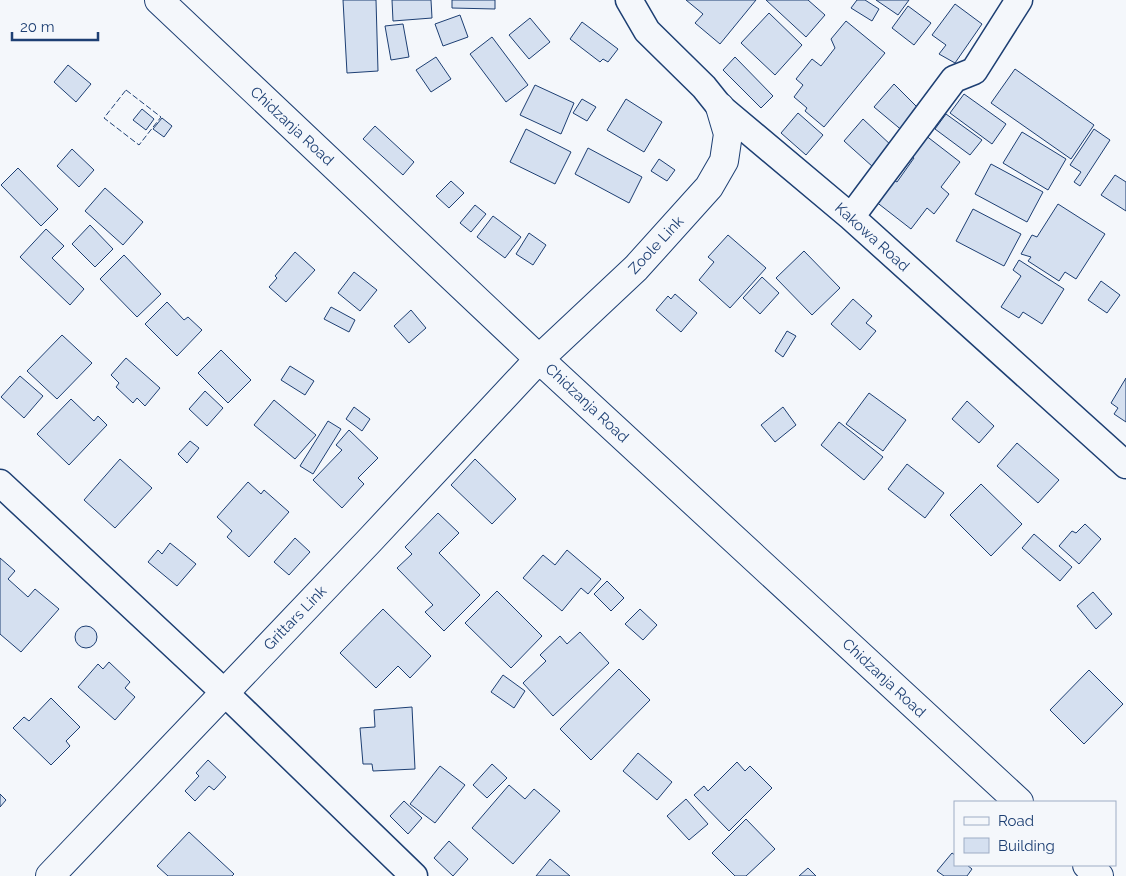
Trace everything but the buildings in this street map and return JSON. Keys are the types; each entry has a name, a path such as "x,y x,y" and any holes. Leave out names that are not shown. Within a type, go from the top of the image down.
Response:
{"street":[{"name":"Chidzanja Road","path":"159,0 538,359 1018,801"},
{"name":"Kakowa Road","path":"629,0 647,31 704,87 720,107 851,217 1126,465"},
{"path":"851,217 954,79 974,71 1019,0"},
{"name":"Zoole Link","path":"538,359 636,268 709,187 724,160 728,134 720,107"},
{"name":"Grittars Link","path":"50,876 371,539 538,359"},
{"path":"4,494 224,692 414,876"},
{"path":"1088,866 1099,876"}],"fence":[{"path":"126,90 161,117 139,145 104,118 126,90"}]}
